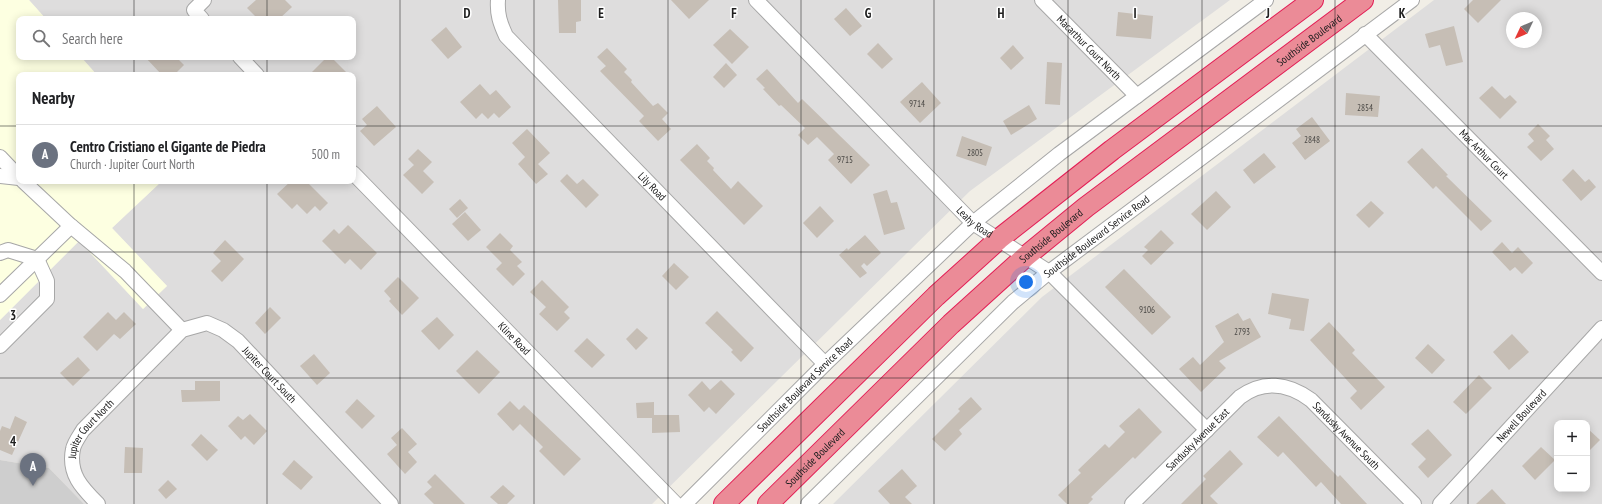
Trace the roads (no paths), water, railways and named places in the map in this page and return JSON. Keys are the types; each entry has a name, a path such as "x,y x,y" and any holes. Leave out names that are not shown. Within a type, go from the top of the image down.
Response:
{"highway":[{"path":"724,504 931,302 999,239 1112,150 1313,0"},
{"name":"Southside Boulevard","path":"768,504 951,324 1025,257 1086,207 1363,0"}],"street":[{"path":"199,16 194,10 204,0"},
{"name":"Lily Road","path":"498,0 497,13 506,36 825,364"},
{"name":"Leahy Road","path":"756,0 973,223 1049,272 1207,430"},
{"name":"Macarthur Court North","path":"1042,0 1137,96"},
{"name":"Southside Boulevard Service Road","path":"685,504 825,364 973,223 1059,154 1266,0"},
{"name":"Southside Boulevard Service Road","path":"808,504 1013,302 1049,272 1412,0"},
{"name":"Mac Arthur Court","path":"1365,34 1602,273"},
{"path":"243,60 254,72"},
{"path":"0,158 16,175"},
{"path":"0,176 16,178"},
{"name":"Kline Road","path":"356,176 676,504"},
{"path":"26,184 71,226 125,271 182,330"},
{"path":"0,295 71,226"},
{"path":"0,253 8,250 37,259 47,281 47,300 0,346"},
{"name":"Jupiter Court South","path":"133,379 182,330 206,323 223,330 238,341 391,504"},
{"name":"Newell Boulevard","path":"1440,504 1602,328"},
{"name":"Jupiter Court North","path":"98,504 80,486 72,466 73,448 83,430 133,379"},
{"name":"Sandusky Avenue East","path":"1132,504 1247,392 1269,386"},
{"name":"Sandusky Avenue South","path":"1269,386 1289,388 1300,392 1311,400 1414,504"}],"place":[{"name":"Centro Cristiano el Gigante de Piedra","path":"33,486"}]}
